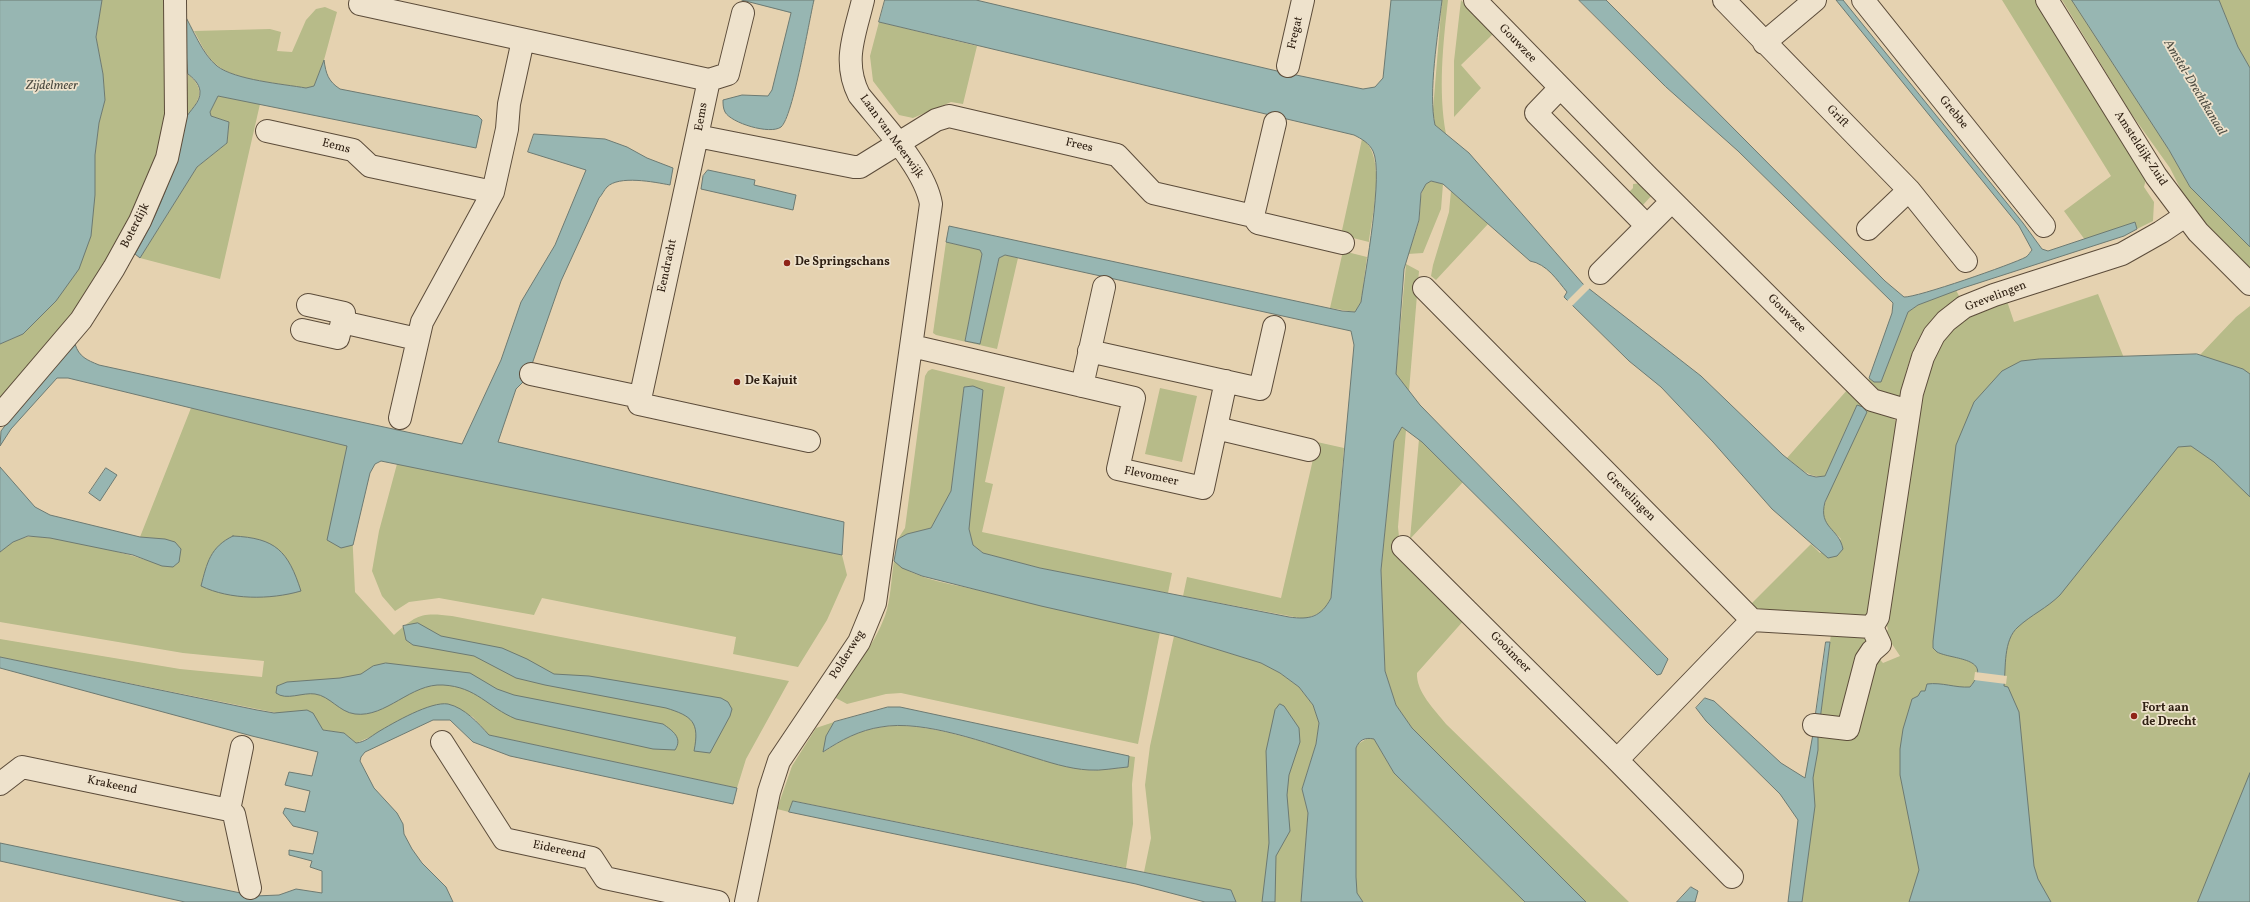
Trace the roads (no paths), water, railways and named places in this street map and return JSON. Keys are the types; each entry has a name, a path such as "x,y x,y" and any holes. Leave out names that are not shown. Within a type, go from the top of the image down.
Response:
{"street":[{"name":"Boterdijk","path":"0,415 81,320 114,268 140,221 167,158 173,139 176,115 175,0"},
{"name":"Laan van Meerwijk","path":"863,0 849,55 850,70 859,94 925,184 931,204 912,346"},
{"name":"Fregat","path":"1288,66 1303,0"},
{"name":"Gouwzee","path":"1475,0 1672,201 1872,400 1909,412"},
{"path":"1764,43 1815,0"},
{"name":"Grebbe","path":"1863,0 2044,226"},
{"name":"Amsteldijk-Zuid","path":"2047,0 2156,176 2185,216 2209,244 2250,284"},
{"path":"360,4 709,80 728,74 743,13"},
{"name":"Grift","path":"1736,4 1764,43 1909,190 1966,261"},
{"path":"400,418 422,322 493,192 507,129 509,104 523,40"},
{"name":"Eems","path":"709,80 697,136 854,167 860,167 896,143"},
{"path":"1560,88 1536,113 1647,226"},
{"name":"Frees","path":"896,143 936,120 949,116 1117,155 1153,193 1253,216 1258,223 1343,244"},
{"path":"1253,216 1275,123"},
{"name":"Eems","path":"268,131 353,150 370,166 493,192"},
{"name":"Eendracht","path":"640,397 697,136"},
{"path":"1868,229 1909,190"},
{"path":"1600,273 1672,201"},
{"name":"Grevelingen","path":"1876,636 1909,412 1922,359 1934,334 1946,321 1964,307 2122,254 2161,232 2185,216"},
{"path":"1082,386 1104,287"},
{"name":"Grevelingen","path":"1424,288 1752,620"},
{"path":"302,330 338,338 342,322 344,313 308,305"},
{"path":"342,322 418,339"},
{"path":"1089,351 1260,389 1274,327"},
{"name":"Flevomeer","path":"912,346 1134,398 1118,469 1203,488 1226,381"},
{"name":"Polderweg","path":"746,902 769,792 779,761 859,642 875,603 912,346"},
{"path":"531,374 640,397 639,404 809,441"},
{"path":"1216,428 1309,450"},
{"name":"Gooimeer","path":"1403,547 1732,877"},
{"path":"1617,760 1752,620 1876,636 1872,651 1866,660 1848,729 1814,725"},
{"name":"Eidereend","path":"442,742 504,839 592,858 606,878 718,902"},
{"path":"242,747 229,810 234,814 250,888"},
{"name":"Krakeend","path":"0,784 22,767 229,810"}],"water":[{"name":"Zijdelmeer","path":"0,0 102,0 96,37 103,74 105,100 99,123 95,155 95,195 91,236 79,269 56,301 23,334 0,344"},
{"path":"742,0 814,0 791,106 786,120 781,127 776,129 760,129 742,124 729,116 724,109 723,100 742,95 768,96 772,90 791,13"},
{"path":"885,0 976,0 1277,71 1363,89 1375,87 1383,78 1391,0 1442,0 1433,80 1433,112 1435,125 1469,153 1583,284 1701,376 1783,455 1808,475 1816,477 1825,476 1857,405 1863,407 1867,412 1825,502 1824,517 1838,536 1843,549 1837,556 1828,558 1772,509 1713,442 1661,387 1629,361 1564,297 1567,292 1547,269 1542,265 1530,261 1443,184 1431,181 1426,184 1421,193 1419,220 1404,269 1396,374 1420,405 1668,659 1661,674 1657,675 1422,442 1402,427 1394,441 1381,570 1385,671 1396,705 1412,728 1586,902 1525,902 1394,773 1374,739 1368,738 1361,741 1356,748 1356,877 1357,893 1363,902 1301,902 1308,813 1302,789 1316,744 1319,723 1313,705 1299,687 1280,673 1261,663 1174,636 1041,606 922,576 902,568 894,561 898,539 907,534 931,528 951,491 964,387 973,386 983,390 969,529 973,545 983,553 1040,568 1289,617 1303,618 1314,616 1319,613 1331,598 1354,345 1351,331 1005,255 999,258 980,344 965,341 982,254 980,250 946,242 949,226 1342,311 1355,312 1361,302 1373,224 1376,163 1373,151 1365,142 1354,135 879,22"},
{"path":"1579,0 1606,0 1885,281 1904,297 1965,280 2026,257 2032,250 2019,226 1836,0 1843,0 2023,223 2042,249 2048,251 2135,222 2137,229 2124,236 1963,288 1918,305 1908,312 1881,382 1874,382 1869,378 1892,313 1893,303 1738,151 1666,87"},
{"name":"Amstel-Drechtkanaal","path":"2072,0 2219,0 2238,47 2250,68 2250,247 2190,187 2169,150"},
{"path":"183,12 207,55 217,66 225,71 260,81 306,88 314,86 324,60 328,77 340,89 478,116 482,120 476,148 218,96 210,112 211,116 229,122 227,143 197,167 140,258 135,254 155,216 166,190 179,150 185,120 197,103 200,95 197,83 188,74"},
{"path":"534,134 605,139 627,147 647,158 673,168 670,185 637,180 620,181 612,183 607,187 599,198 561,281 526,379 516,389 498,442 844,522 842,555 381,461 375,464 370,473 353,545 341,548 327,540 347,446 68,378 57,378 11,429 0,446 1,431 32,390 75,344 84,358 99,365 462,444 501,360 521,302 555,245 586,170 528,152"},
{"path":"708,170 755,180 754,185 796,195 793,210 701,189 703,176"},
{"path":"2197,354 2243,369 2250,374 2250,497 2214,462 2191,446 2178,447 2060,595 2018,627 2010,639 2006,655 2004,686 2008,687 2019,712 2034,866 2038,879 2051,902 1909,902 1919,870 1900,775 1900,749 1903,729 1912,699 1918,696 1921,691 1925,691 1927,684 1970,687 1978,670 1968,661 1944,655 1937,652 1933,648 1956,445 1974,402 2002,371 2021,361 2039,359"},
{"path":"0,467 35,507 50,515 140,537 165,539 175,542 181,549 179,562 173,567 162,566 133,555 50,538 28,536 13,542 0,552"},
{"path":"106,468 117,475 100,501 89,493"},
{"path":"233,536 248,537 260,540 278,549 291,566 301,591 276,596 250,597 224,594 201,586 205,570 214,551 225,540"},
{"path":"418,623 441,636 502,648 527,659 554,674 589,676 721,698 728,702 732,709 730,716 710,753 694,751 696,741 695,727 688,717 682,714 666,708 516,678 474,656 413,645 406,640 403,626"},
{"path":"1826,642 1830,642 1820,720 1815,720"},
{"path":"0,657 274,713 307,710 313,713 323,730 344,733 356,743 365,740 393,723 422,709 441,704 448,704 466,712 489,735 737,788 733,804 510,756 473,742 450,720 433,720 365,752 360,761 374,788 397,813 403,824 404,834 412,849 422,863 446,887 453,902 185,902 0,861 0,843 255,896 279,895 296,889 322,893 322,871 310,867 312,861 289,855 289,850 313,854 318,832 293,826 283,813 285,808 305,812 310,791 285,785 289,772 312,776 318,752 252,736 0,668"},
{"path":"386,663 470,673 497,689 514,695 663,724 676,735 678,742 677,746 675,750 653,749 516,719 465,689 443,685 420,689 388,706 366,714 349,713 320,695 310,694 285,696 276,693 277,686 287,682 340,678 361,674 373,666"},
{"path":"1705,698 1714,701 1781,763 1805,778 1813,734 1818,734 1818,750 1813,778 1815,806 1802,902 1788,902 1798,820 1780,794 1706,721 1696,708"},
{"path":"1280,704 1284,706 1299,728 1300,742 1289,775 1287,795 1290,831 1276,856 1275,902 1262,902 1269,843 1266,751 1275,710"},
{"path":"888,707 900,707 1129,756 1128,767 1098,770 1074,768 1051,763 976,739 936,729 898,725 873,728 858,733 837,743 823,752 826,736 834,722"},
{"path":"2250,773 2250,902 2198,902"},
{"path":"793,801 1231,890 1236,902 1205,902 1136,884 789,812"},
{"path":"1691,887 1698,891 1695,902 1677,902"}],"place":[{"name":"De Springschans","path":"787,263"},
{"name":"De Kajuit","path":"737,382"},
{"name":"Fort aan de Drecht","path":"2134,716"}]}
